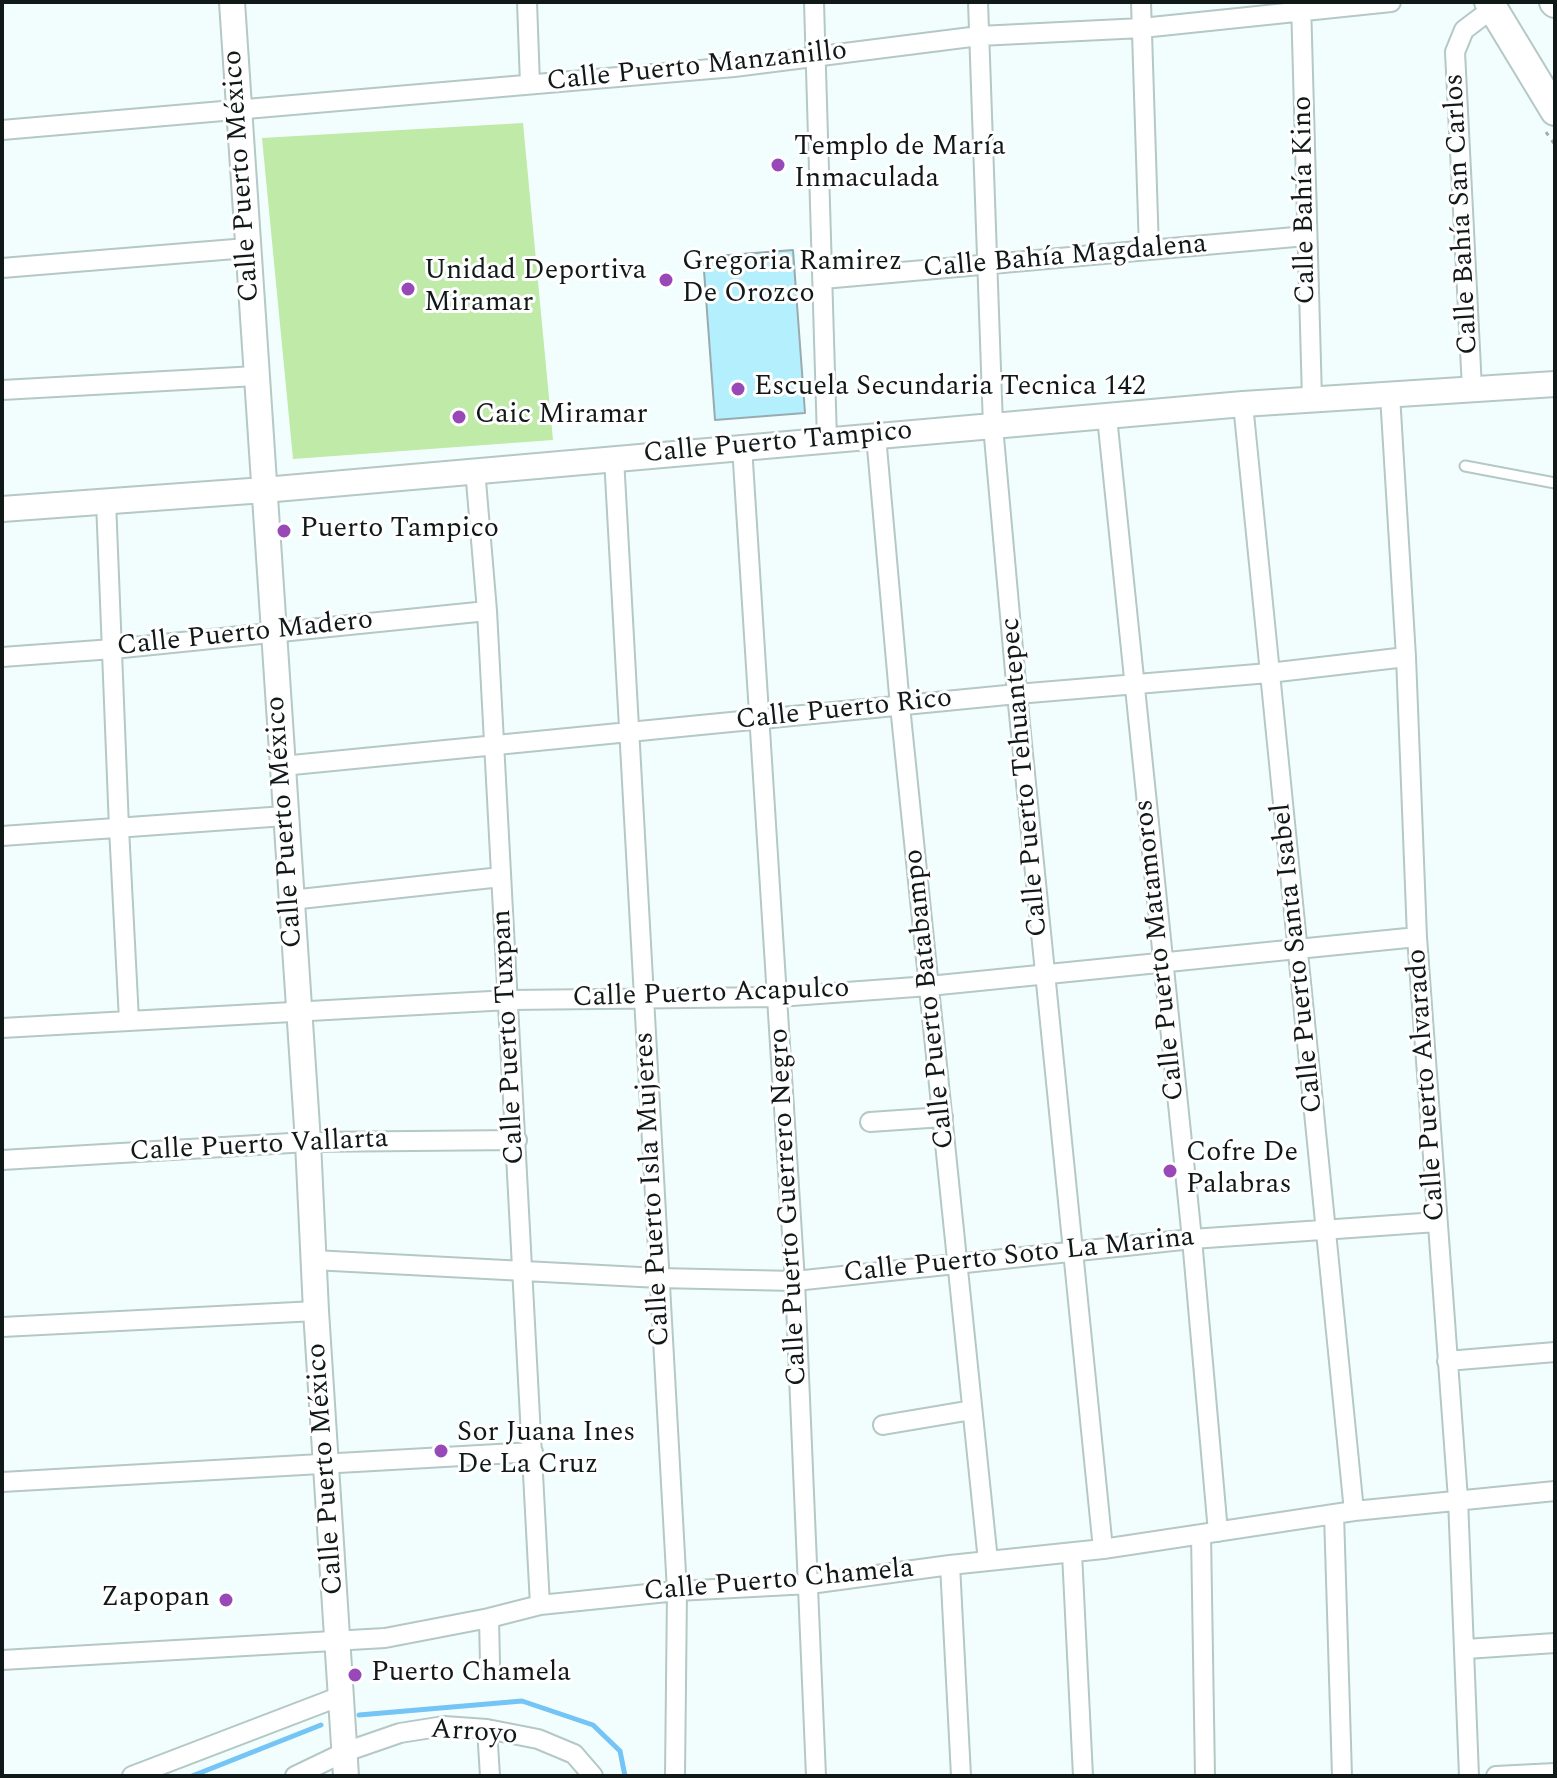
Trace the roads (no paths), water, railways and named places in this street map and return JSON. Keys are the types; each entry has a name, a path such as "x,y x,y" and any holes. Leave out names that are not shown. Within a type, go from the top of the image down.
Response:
{"main road":[{"path":"1491,5 1555,111"}],"street":[{"name":"Calle Puerto México","path":"232,2 346,1764"},
{"path":"527,2 530,84"},
{"path":"814,2 827,440"},
{"name":"Calle Puerto Tehuantepec","path":"978,2 993,426 1044,973 1103,1549"},
{"path":"1141,2 1149,250"},
{"name":"Calle Puerto Manzanillo","path":"2,130 734,67 979,36 1142,28 1301,6 1391,2"},
{"name":"Calle Bahía San Carlos","path":"1472,389 1455,52 1464,30 1491,5"},
{"name":"Calle Bahía Kino","path":"1301,6 1312,399"},
{"name":"Calle Bahía Magdalena","path":"823,279 1306,236"},
{"path":"2,268 247,248"},
{"path":"2,390 256,376"},
{"name":"Calle Puerto Tampico","path":"2,509 264,490 475,469 1243,404 1555,384"},
{"name":"Calle Puerto Alvarado","path":"1390,395 1406,657 1417,937 1458,1499 1469,1776"},
{"name":"Calle Puerto Santa Isabel","path":"1243,404 1354,1511"},
{"name":"Calle Puerto Matamoros","path":"1107,417 1192,1239 1209,1533 1205,1776"},
{"name":"Calle Puerto Batabampo","path":"876,436 900,706 988,1561"},
{"name":"Calle Puerto Guerrero Negro","path":"742,446 795,1281 816,1776"},
{"name":"Calle Puerto Isla Mujeres","path":"614,458 677,1591 675,1776"},
{"name":"Calle Puerto Tuxpan","path":"475,469 487,611 540,1605"},
{"path":"106,501 129,1020"},
{"name":"Calle Puerto Madero","path":"2,657 113,649 487,611"},
{"name":"Calle Puerto Rico","path":"282,766 1017,694 1269,673 1406,657"},
{"path":"2,836 285,816"},
{"path":"291,900 501,877"},
{"name":"Calle Puerto Acapulco","path":"2,1028 509,1000 778,997 929,986 1417,937"},
{"path":"870,1122 943,1117"},
{"name":"Calle Puerto Vallarta","path":"2,1160 308,1142 517,1140"},
{"name":"Calle Puerto Soto La Marina","path":"313,1260 659,1278 795,1281 1192,1239 1437,1222"},
{"path":"2,1327 316,1311"},
{"path":"1447,1361 1555,1352"},
{"path":"883,1425 972,1410"},
{"path":"2,1482 533,1452"},
{"name":"Calle Puerto Chamela","path":"2,1660 385,1638 540,1605 677,1591 810,1584 1103,1549 1354,1511 1555,1491"},
{"path":"1334,1514 1342,1776"},
{"path":"1072,1553 1083,1776"},
{"path":"950,1565 961,1776"},
{"path":"489,1618 490,1664"},
{"path":"1466,1649 1555,1643"},
{"path":"132,1776 341,1696"},
{"name":"Arroyo","path":"295,1776 346,1764 400,1733 444,1726 487,1729 538,1739 574,1754 593,1776"},
{"path":"487,1729 490,1776"},
{"path":"1496,1776 1555,1773"}],"lane":[{"path":"1465,466 1555,483"}],"waterway":[{"path":"359,1715 522,1701 593,1725 620,1751 625,1776"},
{"path":"192,1776 321,1725"}],"place":[{"name":"Templo de María Inmaculada","path":"778,165"},
{"name":"Gregoria Ramirez De Orozco","path":"666,280"},
{"name":"Unidad Deportiva Miramar","path":"408,289"},
{"name":"Escuela Secundaria Tecnica 142","path":"738,389"},
{"name":"Caic Miramar","path":"459,417"},
{"name":"Puerto Tampico","path":"284,531"},
{"name":"Cofre De Palabras","path":"1170,1171"},
{"name":"Sor Juana Ines De La Cruz","path":"441,1451"},
{"name":"Zapopan","path":"226,1600"},
{"name":"Puerto Chamela","path":"355,1675"}]}
